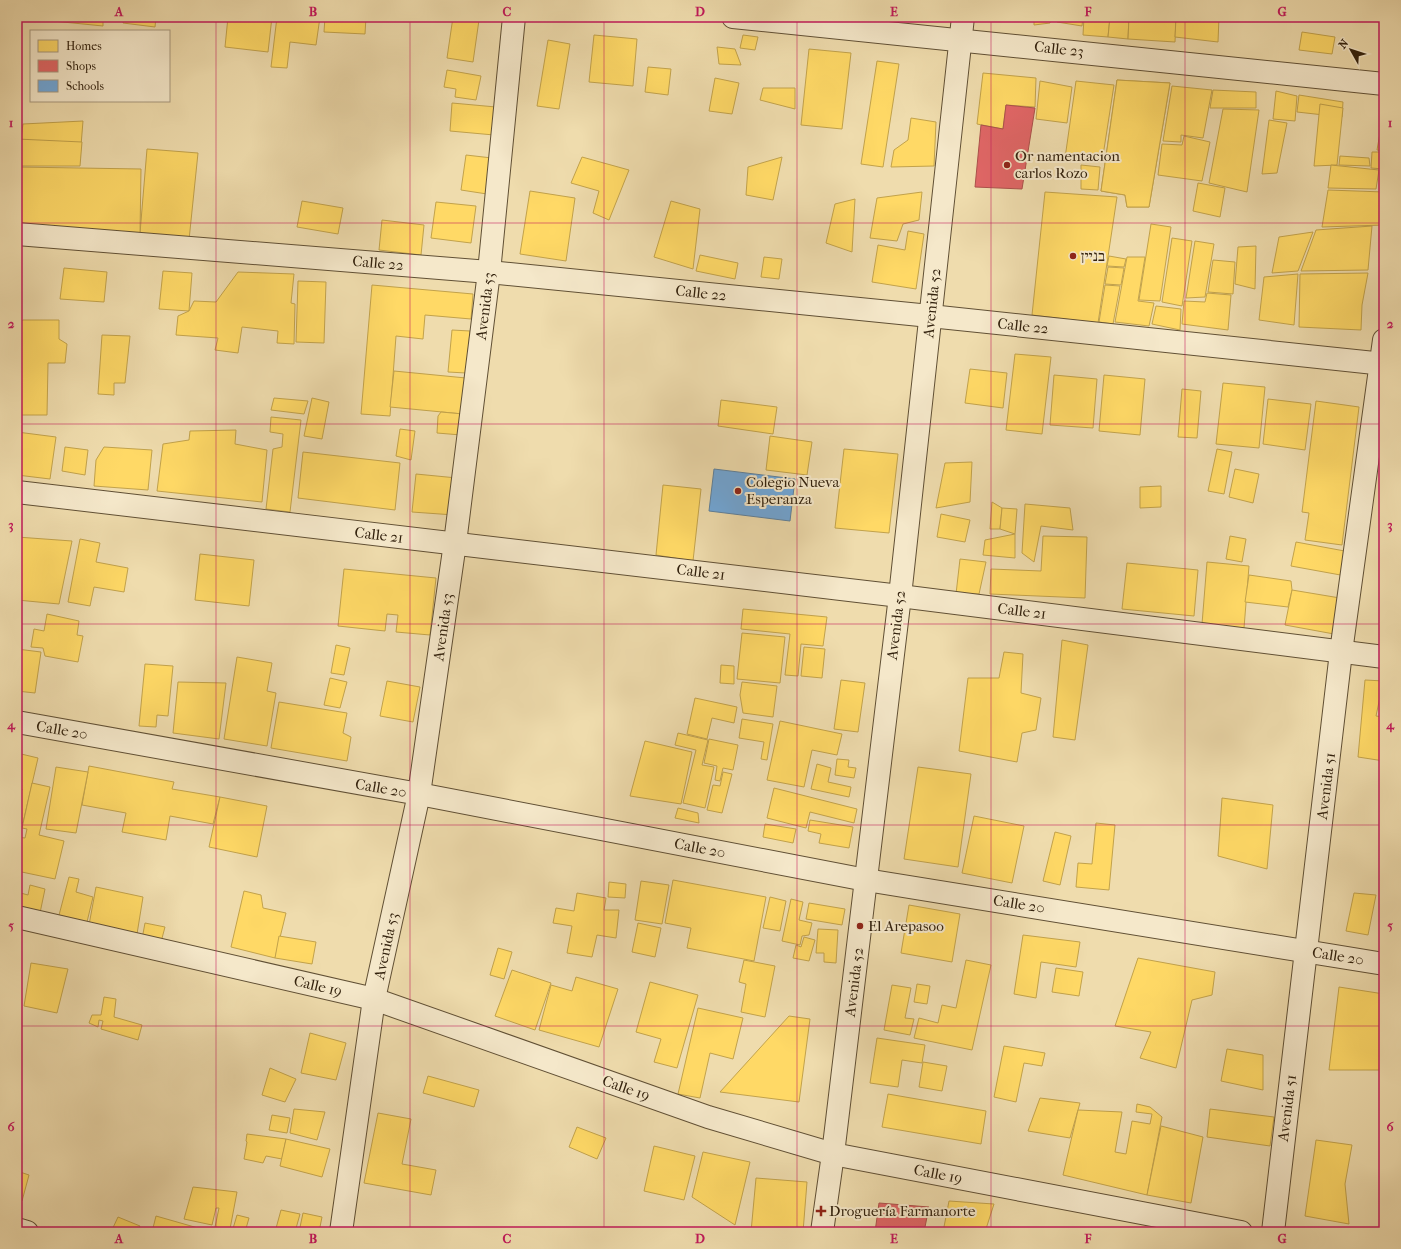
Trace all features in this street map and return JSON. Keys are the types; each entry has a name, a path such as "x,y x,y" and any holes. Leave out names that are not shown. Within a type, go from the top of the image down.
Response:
{"street":[{"name":"Avenida 53","path":"341,1232 374,999 419,794 455,543 489,272 514,17"},
{"name":"Calle 23","path":"733,17 961,39 1384,84"},
{"name":"Avenida 52","path":"822,1232 833,1154 900,596 963,17"},
{"name":"Calle 22","path":"17,234 489,272 930,316 1383,364"},
{"name":"Avenida 51","path":"1273,1232 1341,652 1383,364 1384,340"},
{"name":"Calle 21","path":"17,492 900,596 1341,652 1384,656"},
{"name":"Calle 20","path":"17,722 419,794 866,880 1384,964"},
{"name":"Calle 19","path":"17,917 374,999 708,1117 833,1154 1241,1232"},
{"path":"17,1229 27,1232"}],"building: Homes":[{"path":"53,17 103,17 103,26 53,21"},
{"path":"124,17 156,17 155,27 123,23"},
{"path":"228,17 272,17 268,52 225,47"},
{"path":"277,17 320,17 316,45 290,42 287,68 271,67"},
{"path":"325,17 366,17 365,34 324,32"},
{"path":"453,17 479,20 473,62 447,58"},
{"path":"1034,17 1050,17 1050,23 1034,25"},
{"path":"1058,17 1083,17 1082,26 1057,22"},
{"path":"1084,17 1110,17 1108,37 1083,35"},
{"path":"1110,17 1129,17 1128,39 1108,37"},
{"path":"1129,17 1176,17 1175,42 1128,39"},
{"path":"1176,17 1219,17 1218,42 1175,37"},
{"path":"1302,32 1335,37 1332,54 1299,50"},
{"path":"594,35 637,39 633,86 589,82"},
{"path":"743,35 758,37 755,50 740,48"},
{"path":"548,40 570,44 559,109 537,106"},
{"path":"717,47 735,49 741,65 719,64"},
{"path":"809,49 851,53 842,129 801,125"},
{"path":"877,61 899,64 883,167 861,164"},
{"path":"648,67 671,69 668,95 645,92"},
{"path":"447,70 481,76 476,100 455,97 456,89 444,87"},
{"path":"983,73 1036,78 1035,107 1006,105 1003,129 977,124"},
{"path":"715,78 739,83 732,114 709,111"},
{"path":"1117,80 1170,83 1149,207 1127,207 1125,195 1101,191"},
{"path":"1117,80 1170,83 1149,207 1127,207 1125,195 1101,191"},
{"path":"1040,81 1072,87 1067,123 1036,119"},
{"path":"1076,81 1114,85 1102,162 1065,158"},
{"path":"1172,86 1212,90 1203,138 1181,135 1181,142 1163,141"},
{"path":"763,88 795,88 795,109 760,100"},
{"path":"1213,90 1256,92 1256,108 1210,108"},
{"path":"1276,91 1297,96 1295,121 1273,119"},
{"path":"1299,95 1343,102 1342,117 1297,112"},
{"path":"452,103 496,107 494,135 450,131"},
{"path":"1320,104 1343,108 1337,165 1314,166"},
{"path":"1223,109 1259,110 1247,192 1209,183"},
{"path":"1383,116 1384,151 1377,150"},
{"path":"911,118 936,122 934,166 891,167 894,150 908,140"},
{"path":"1269,120 1287,123 1277,173 1262,174"},
{"path":"83,121 80,158 19,153 23,124"},
{"path":"1184,136 1210,142 1202,181 1158,175 1162,144 1182,145"},
{"path":"17,139 82,142 80,166 17,166"},
{"path":"147,149 198,153 189,240 140,233"},
{"path":"1372,152 1384,152 1384,169 1371,168"},
{"path":"466,155 492,158 487,194 461,190"},
{"path":"1340,156 1369,158 1370,166 1339,165"},
{"path":"582,157 629,170 609,220 593,213 599,191 571,183"},
{"path":"782,157 773,200 746,195 748,167"},
{"path":"1081,165 1100,167 1098,190 1081,189"},
{"path":"1331,165 1379,170 1376,189 1328,188"},
{"path":"17,167 141,169 140,234 17,225"},
{"path":"1198,183 1225,188 1220,217 1193,211"},
{"path":"1328,190 1384,192 1384,225 1322,227"},
{"path":"530,191 575,198 566,261 520,254"},
{"path":"922,192 919,220 903,224 897,241 870,238 877,198"},
{"name":"בניין","path":"1045,192 1117,197 1098,323 1032,315"},
{"path":"855,199 852,252 826,243 835,204"},
{"path":"302,201 343,208 338,234 297,227"},
{"path":"671,201 700,209 693,269 654,257"},
{"path":"436,202 476,206 471,243 431,238"},
{"path":"382,220 424,225 421,255 379,250"},
{"path":"1151,224 1171,227 1160,301 1139,300"},
{"path":"1372,226 1368,270 1301,271 1316,230"},
{"path":"908,231 924,234 916,289 872,282 878,245 905,250"},
{"path":"1313,232 1298,271 1272,273 1279,237"},
{"path":"1172,238 1192,241 1182,306 1162,302"},
{"path":"1195,241 1214,244 1205,297 1186,298"},
{"path":"1256,246 1255,289 1235,284 1238,247"},
{"path":"700,255 738,263 735,279 696,271"},
{"path":"1109,256 1126,259 1124,267 1107,266"},
{"path":"764,257 782,259 779,279 761,277"},
{"path":"1127,257 1145,257 1138,301 1154,303 1149,326 1115,322"},
{"path":"1213,260 1235,262 1233,294 1208,292"},
{"path":"1108,267 1124,268 1121,285 1105,284"},
{"path":"64,268 107,272 104,302 60,299"},
{"path":"163,271 192,273 189,311 159,309"},
{"path":"238,272 294,274 291,303 295,304 294,344 277,343 278,331 242,327 238,353 215,350 218,338 176,335 178,316 189,311 194,301 216,302"},
{"path":"1368,273 1362,305 1361,330 1299,327 1300,274"},
{"path":"1298,274 1294,325 1259,320 1264,277"},
{"path":"298,281 326,282 324,343 296,342"},
{"path":"372,285 473,294 471,319 425,315 423,339 396,336 390,416 361,414"},
{"path":"1105,285 1120,286 1113,324 1099,322"},
{"path":"1207,293 1231,295 1228,330 1182,324 1184,301 1205,302"},
{"path":"1156,306 1181,309 1180,330 1152,324"},
{"path":"23,320 59,320 59,339 67,344 65,363 48,363 47,415 17,415 17,324"},
{"path":"452,330 470,331 466,373 448,372"},
{"path":"102,335 130,336 125,383 114,383 114,395 98,394"},
{"path":"1015,354 1051,357 1042,434 1006,430"},
{"path":"970,369 1007,373 1003,408 965,403"},
{"path":"394,371 466,378 463,414 390,407"},
{"path":"1054,375 1097,379 1093,428 1050,425"},
{"path":"1104,375 1145,379 1140,435 1099,431"},
{"path":"1223,383 1265,387 1259,448 1216,444"},
{"path":"1182,389 1201,391 1197,438 1178,437"},
{"path":"274,398 308,401 304,414 271,410"},
{"path":"312,398 329,402 322,439 304,436"},
{"path":"1268,399 1311,404 1305,450 1263,444"},
{"path":"721,400 777,407 773,434 718,426"},
{"path":"1316,401 1359,407 1342,545 1305,540 1309,513 1302,512"},
{"path":"441,412 463,414 461,435 437,433 438,416"},
{"path":"271,417 301,420 290,512 266,509 273,449 282,447 283,434 270,432"},
{"path":"400,429 415,431 411,460 396,456"},
{"path":"236,430 235,444 267,450 262,502 157,491 163,444 189,440 190,431"},
{"path":"17,432 56,437 50,479 17,475"},
{"path":"770,436 812,442 807,475 766,470"},
{"path":"65,447 88,450 85,475 62,471"},
{"path":"104,447 152,450 148,490 94,486 96,460"},
{"path":"844,449 898,454 889,533 835,528"},
{"path":"1217,449 1232,452 1224,494 1208,491"},
{"path":"303,452 400,463 395,510 298,498"},
{"path":"972,462 970,502 936,508 945,463"},
{"path":"1235,469 1259,474 1253,503 1229,497"},
{"path":"416,474 457,478 454,515 412,512"},
{"path":"663,485 701,489 693,561 656,555"},
{"path":"1161,486 1161,507 1140,508 1140,487"},
{"path":"992,502 1002,508 1000,529 990,529"},
{"path":"1025,504 1070,508 1073,530 1041,526 1034,562 1022,553"},
{"path":"1002,508 1017,509 1015,534 1000,529"},
{"path":"941,514 970,520 965,542 937,537"},
{"path":"1015,534 1015,558 983,555 985,540"},
{"path":"1043,536 1087,537 1085,598 990,594 991,569 1041,571"},
{"path":"1230,536 1246,539 1242,562 1226,559"},
{"path":"17,537 72,541 59,604 17,600"},
{"path":"80,539 100,543 96,562 128,568 124,592 94,587 90,606 68,602"},
{"path":"1296,542 1350,552 1346,576 1291,566"},
{"path":"200,554 254,560 249,606 195,600"},
{"path":"960,559 986,562 979,594 956,594"},
{"path":"1207,562 1249,566 1244,628 1202,624"},
{"path":"1127,563 1198,570 1194,616 1122,609"},
{"path":"344,569 436,578 430,635 396,632 398,615 387,614 385,631 338,626"},
{"path":"1249,575 1291,581 1292,590 1288,607 1245,602"},
{"path":"1292,590 1340,598 1334,634 1285,625"},
{"path":"743,609 827,617 823,646 801,644 798,676 785,675 790,634 741,629"},
{"path":"47,614 79,621 77,635 83,636 78,662 45,656 43,648 31,647 34,629 44,631"},
{"path":"742,633 785,637 780,683 737,679"},
{"path":"1062,640 1088,645 1075,740 1053,737"},
{"path":"336,645 350,648 344,675 331,673"},
{"path":"804,647 825,649 822,678 801,676"},
{"path":"17,649 41,652 35,693 17,691"},
{"path":"1004,652 1023,654 1021,693 1041,698 1036,730 1022,733 1017,762 959,751 968,678 999,678"},
{"path":"237,657 272,663 267,691 276,693 267,746 224,739"},
{"path":"145,664 173,666 168,716 157,715 156,727 139,726"},
{"path":"721,665 734,666 734,684 720,683"},
{"path":"330,678 347,682 340,708 324,705"},
{"path":"841,680 865,683 858,732 834,729"},
{"path":"1365,680 1384,681 1384,697 1380,697 1376,716 1384,717 1384,761 1358,757"},
{"path":"387,681 420,687 413,722 380,716"},
{"path":"178,682 226,683 219,739 173,733"},
{"path":"742,682 777,686 773,717 743,713 740,695"},
{"path":"695,698 737,707 734,723 712,718 707,739 687,734"},
{"path":"279,702 347,713 343,733 351,737 347,761 271,748"},
{"path":"742,719 773,724 767,760 761,759 764,742 739,738"},
{"path":"780,721 842,734 837,755 812,750 804,787 767,780"},
{"path":"678,733 708,740 702,765 714,767 705,808 683,803 696,750 675,745"},
{"path":"709,739 738,745 733,770 723,768 720,781 715,780 717,766 704,763"},
{"path":"645,741 692,752 681,804 630,796"},
{"path":"17,753 38,758 23,823 17,821 17,811 22,789 17,788"},
{"path":"837,759 849,760 848,767 856,768 854,778 835,775"},
{"path":"817,764 831,768 828,782 851,787 849,797 811,789"},
{"path":"89,766 174,782 172,789 220,797 213,824 170,816 166,840 122,832 126,813 82,805"},
{"path":"56,767 88,772 76,833 46,829"},
{"path":"918,767 971,774 958,867 904,859"},
{"path":"723,772 732,774 722,813 707,810 713,785 720,786"},
{"path":"32,783 50,787 39,835 64,841 55,879 17,871 17,837 25,838 27,829 22,828"},
{"path":"774,788 857,809 854,823 810,812 806,828 767,818"},
{"path":"220,797 267,806 257,857 209,847"},
{"path":"1222,798 1273,805 1267,869 1218,856"},
{"path":"678,808 698,813 699,823 675,818"},
{"path":"974,816 1024,826 1012,883 962,873"},
{"path":"810,820 853,827 849,848 819,843 821,834 808,831"},
{"path":"1096,823 1115,825 1109,890 1076,887 1078,863 1092,864"},
{"path":"1384,823 1384,838 1382,838"},
{"path":"765,824 796,829 793,843 763,837"},
{"path":"1055,832 1071,836 1060,885 1043,881"},
{"path":"69,877 79,879 76,892 93,897 86,926 58,919"},
{"path":"673,880 766,897 754,961 687,948 691,928 665,923"},
{"path":"641,881 669,885 662,924 635,920"},
{"path":"609,882 626,884 625,898 608,897"},
{"path":"30,885 45,889 40,913 17,908 17,892 28,895"},
{"path":"96,887 143,897 137,934 89,925"},
{"path":"244,891 261,895 263,908 286,913 275,958 231,947"},
{"path":"577,893 606,898 604,910 619,910 616,938 597,935 592,957 567,953 572,926 553,923 556,908 574,911"},
{"path":"1354,893 1376,895 1368,935 1346,931"},
{"path":"770,897 786,901 780,931 763,928"},
{"path":"791,899 803,902 799,920 812,923 809,935 802,936 800,945 782,941"},
{"path":"809,903 845,909 842,925 806,919"},
{"path":"909,905 960,914 952,962 901,953"},
{"path":"145,923 165,927 161,942 142,939"},
{"path":"638,923 661,928 655,957 632,952"},
{"path":"818,929 838,930 836,963 824,962 824,953 816,953"},
{"path":"1023,935 1080,942 1076,967 1041,962 1036,998 1014,994"},
{"path":"279,936 316,942 312,964 275,958"},
{"path":"804,937 815,940 809,961 793,958 796,945 801,947"},
{"path":"498,948 512,952 504,979 490,975"},
{"path":"1138,958 1215,972 1212,995 1192,1000 1176,1068 1140,1058 1151,1032 1115,1026"},
{"path":"744,960 775,966 765,1017 741,1012 746,984 739,982"},
{"path":"966,960 991,965 972,1050 914,1038 919,1018 938,1023 942,1005 956,1008"},
{"path":"31,963 68,969 57,1013 24,1006"},
{"path":"1056,968 1083,972 1079,996 1052,992"},
{"path":"512,970 551,983 535,1030 495,1016"},
{"path":"576,977 618,989 599,1047 539,1030 551,985 572,991"},
{"path":"650,982 698,995 677,1068 654,1062 661,1039 636,1032"},
{"path":"917,984 930,986 927,1004 914,1002"},
{"path":"892,985 911,988 905,1018 914,1019 910,1035 884,1030"},
{"path":"1339,987 1384,994 1384,1041 1381,1070 1329,1070"},
{"path":"104,997 116,999 114,1017 142,1025 138,1040 101,1029 103,1021 99,1020 98,1027 89,1023 92,1015 101,1015"},
{"path":"698,1008 743,1018 733,1059 710,1053 700,1098 678,1094"},
{"path":"789,1016 810,1019 799,1102 720,1092"},
{"path":"310,1033 346,1043 336,1080 301,1073"},
{"path":"877,1038 925,1045 922,1063 902,1060 898,1087 870,1083"},
{"path":"1004,1046 1045,1053 1042,1066 1024,1063 1016,1102 994,1097"},
{"path":"1227,1049 1263,1055 1263,1090 1221,1081"},
{"path":"923,1062 947,1066 942,1091 919,1087"},
{"path":"270,1068 296,1079 285,1102 262,1095"},
{"path":"428,1076 479,1090 474,1107 423,1093"},
{"path":"888,1094 986,1111 981,1144 882,1127"},
{"path":"1040,1098 1080,1103 1070,1138 1028,1131"},
{"path":"1137,1104 1150,1107 1162,1117 1147,1195 1063,1175 1078,1110 1122,1112 1115,1152 1126,1154 1132,1121 1150,1124 1152,1114 1136,1112"},
{"path":"294,1109 325,1112 317,1140 290,1133"},
{"path":"1210,1109 1274,1117 1270,1146 1207,1137"},
{"path":"17,1112 21,1114 17,1124"},
{"path":"378,1113 411,1119 402,1164 436,1170 431,1195 364,1183"},
{"path":"272,1115 290,1118 287,1133 269,1130"},
{"path":"1161,1126 1203,1137 1191,1203 1147,1195"},
{"path":"577,1127 606,1138 597,1159 569,1147"},
{"path":"247,1134 286,1139 282,1159 266,1156 263,1163 244,1159"},
{"path":"286,1139 330,1149 322,1177 280,1166"},
{"path":"1316,1140 1352,1145 1345,1184 1349,1224 1305,1216"},
{"path":"654,1146 695,1156 684,1200 644,1191"},
{"path":"703,1152 750,1162 735,1225 692,1197"},
{"path":"17,1171 29,1175 22,1201 17,1199"},
{"path":"756,1178 807,1182 803,1232 751,1232"},
{"path":"193,1187 237,1192 230,1229 215,1227 219,1208 216,1208 212,1225 184,1219"},
{"path":"949,1201 994,1204 985,1232 943,1232"},
{"path":"281,1210 300,1214 295,1232 275,1232"},
{"path":"303,1213 322,1217 319,1232 299,1232"},
{"path":"237,1215 249,1218 245,1232 232,1232"},
{"path":"156,1216 212,1232 152,1232"},
{"path":"118,1217 140,1226 137,1232 111,1232"}],"building: Shops":[{"path":"1006,105 1035,108 1022,189 975,187 981,125 1003,129"},
{"path":"879,1203 929,1207 924,1232 875,1232"}],"building: Schools":[{"path":"714,469 795,479 790,521 709,511"}],"place":[{"name":"Or namentacion carlos Rozo","path":"1007,165"},
{"name":"בניין","path":"1073,256"},
{"name":"Colegio Nueva Esperanza","path":"738,491"},
{"name":"El Arepasoo","path":"860,926"},
{"name":"Droguería Farmanorte","path":"821,1211"}]}
